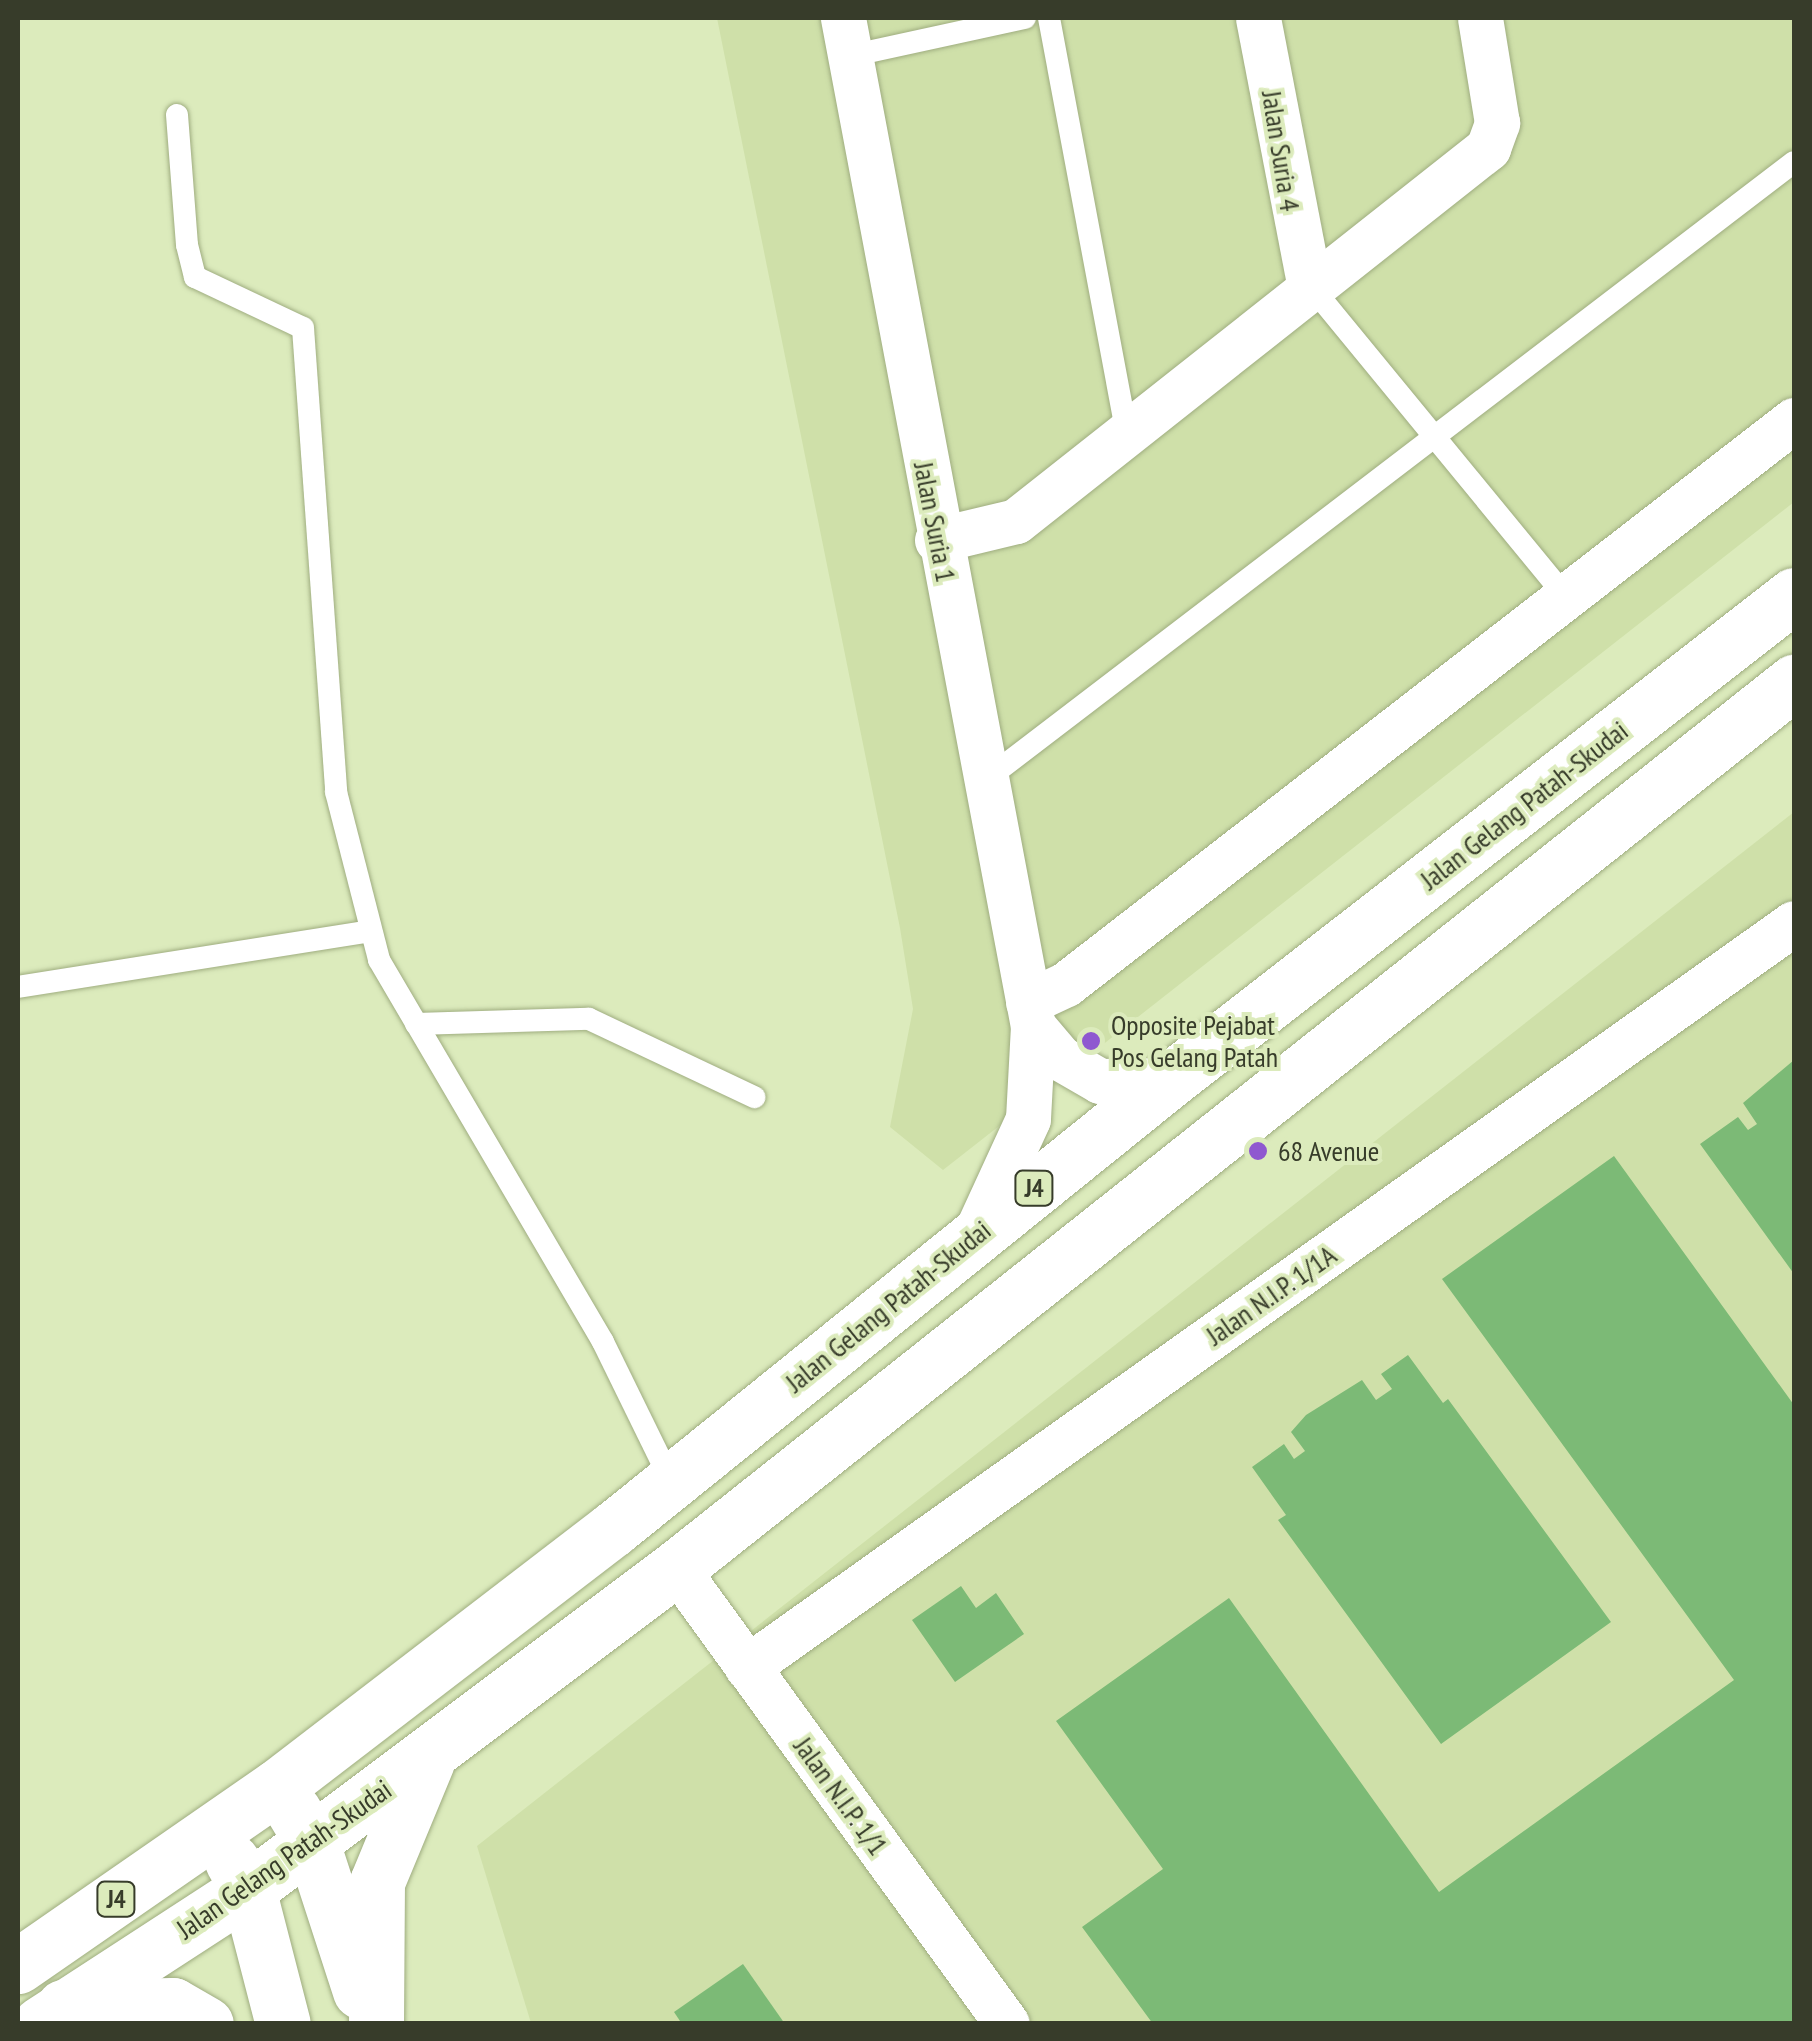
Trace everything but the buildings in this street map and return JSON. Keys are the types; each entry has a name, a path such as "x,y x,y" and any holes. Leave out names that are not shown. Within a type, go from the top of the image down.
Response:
{"main road":[{"name":"Jalan Gelang Patah-Skudai","path":"18,1966 278,1786 672,1483 975,1234 1794,595"},
{"name":"Jalan Gelang Patah-Skudai","path":"52,2015 248,1889 676,1568 1794,682"},
{"path":"373,2024 377,1882 430,1754"},
{"path":"278,1786 311,1840 373,2024"},
{"path":"215,1832 248,1889 283,2024"},
{"path":"52,2015 173,2005 206,2024"}],"street":[{"name":"Jalan Suria 4","path":"1258,18 1309,284"},
{"path":"937,540 1016,521 1309,284 1488,148 1497,123 1480,18"},
{"name":"Jalan Suria 1","path":"846,36 937,540 1030,1014 1028,1119 975,1234"},
{"path":"1170,1080 1100,1081 1060,1058 1030,1014 1794,420"},
{"name":"Jalan N.I.P. 1/1A","path":"747,1667 1794,923"},
{"name":"Jalan N.I.P. 1/1","path":"676,1568 1006,2024"}],"lane":[{"path":"846,36 1025,18"},
{"path":"1049,18 1127,432"},
{"path":"177,115 187,245 196,277 303,328 336,792 379,960 603,1342 672,1483"},
{"path":"984,781 1794,162"},
{"path":"1309,284 1566,598"},
{"path":"18,986 372,932"},
{"path":"416,1024 589,1020 754,1097"}],"shaded area":[{"path":"717,18 1794,18 1794,502 943,1170 890,1127 913,1009"},
{"path":"1794,812 1794,2023 531,2023 477,1846"}],"place":[{"name":"Opposite Pejabat Pos Gelang Patah","path":"1091,1041"},
{"name":"68 Avenue","path":"1258,1151"}]}
